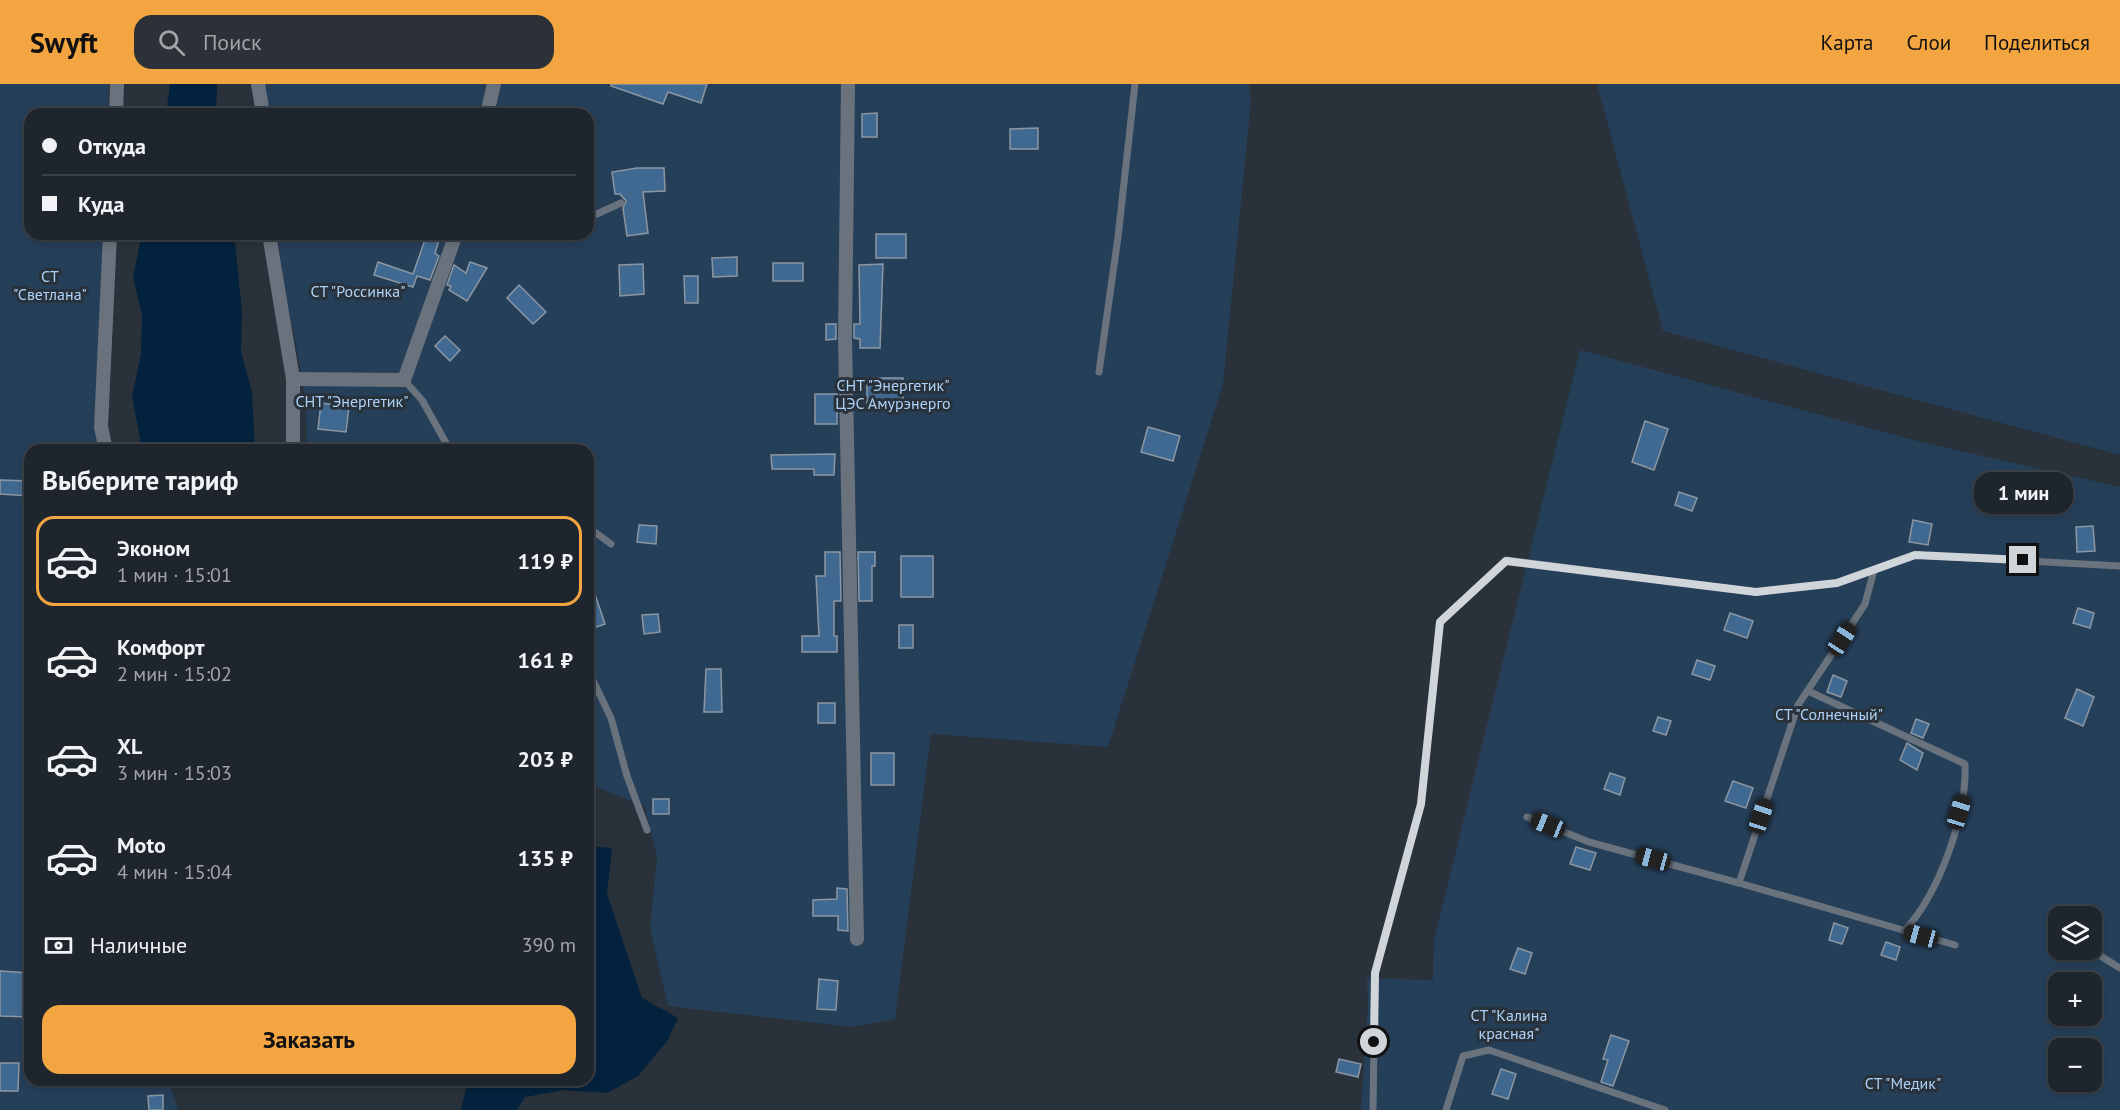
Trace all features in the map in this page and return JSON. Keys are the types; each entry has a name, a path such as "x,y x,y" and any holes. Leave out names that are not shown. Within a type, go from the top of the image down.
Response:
{"street":[{"path":"116,108 117,84"},
{"path":"258,84 261,108"},
{"path":"488,108 494,84"},
{"path":"848,84 844,338 857,939"},
{"path":"105,444 101,427 110,240"},
{"path":"270,240 293,379 293,444"},
{"path":"293,379 404,380 454,240"}],"lane":[{"path":"1099,372 1118,237 1135,84"},
{"path":"594,215 621,203"},
{"path":"404,380 422,400 447,444"},
{"path":"594,531 611,544"},
{"path":"1374,1110 1375,973 1421,804 1440,622 1506,561 1756,592 1837,583 1915,555 2120,566"},
{"path":"1739,883 1798,705 1865,604 1874,570"},
{"path":"594,683 611,718 627,776 647,830"},
{"path":"1808,691 1965,764 1966,789 1939,878 1921,913 1904,931"},
{"path":"1527,817 1589,842 1955,945"},
{"path":"2102,957 2120,968"},
{"path":"1446,1110 1463,1056 1489,1050 1665,1110"}],"green space":[{"name":"СТ \"Светлана\"","path":"0,84 109,84 108,108 24,108 24,240 103,240 98,444 24,444 24,1086 171,1086 178,1110 0,1110"},
{"name":"СНТ \"Энергетик\" ЦЭС Амурэнерго","path":"264,84 1249,84 1251,101 1223,384 1108,747 931,734 895,1019 852,1027 668,1006 650,928 657,858 645,807 594,786 594,444 306,444 304,396 279,240 594,240 594,108 267,108"},
{"path":"1597,84 2120,84 2120,455 1663,331"},
{"name":"СТ \"Солнечный\"","path":"1580,350 1921,442 2120,487 2120,1110 1361,1110 1368,1005 1367,978 1433,980 1434,939"}],"shaded area":[{"path":"170,84 217,84 216,108 167,108"},
{"path":"141,240 235,240 242,311 241,352 252,392 255,444 141,444 132,396 141,355 142,315 133,277"},
{"path":"594,846 612,848 607,894 642,998 678,1018 668,1040 638,1076 607,1093 564,1090 525,1097 517,1110 461,1110 467,1086 594,1086"}],"building":[{"path":"611,84 707,84 701,103 668,92 663,104 611,86"},
{"path":"877,113 877,137 862,137 862,114"},
{"path":"1038,128 1038,149 1010,149 1010,129"},
{"path":"637,168 664,168 665,191 643,192 648,233 627,236 623,208 626,201 620,194 615,194 612,172"},
{"path":"876,234 906,234 906,258 876,258"},
{"path":"425,240 439,240 435,253 439,256 430,280 417,276 413,287 374,275 378,262 413,274"},
{"path":"737,257 737,276 713,277 712,258"},
{"path":"470,262 487,268 467,301 449,290 451,286 447,285 454,265 466,273"},
{"path":"773,263 803,263 803,281 773,281"},
{"path":"643,264 644,294 620,296 619,265"},
{"path":"883,264 880,348 860,348 860,339 854,338 854,324 860,324 859,265"},
{"path":"684,276 698,276 698,303 685,303"},
{"path":"519,285 546,312 533,324 507,298"},
{"path":"826,324 836,324 836,339 826,340"},
{"path":"445,336 460,350 450,361 435,346"},
{"path":"867,378 903,378 903,403 867,403"},
{"path":"815,394 837,394 837,424 815,424"},
{"path":"321,403 349,407 346,432 318,429"},
{"path":"1645,421 1668,429 1654,470 1632,462"},
{"path":"1148,427 1180,436 1173,461 1141,452"},
{"path":"835,454 834,475 814,475 814,469 772,469 771,455"},
{"path":"0,480 24,481 24,496 0,494"},
{"path":"1679,492 1697,498 1692,511 1675,505"},
{"path":"1913,520 1932,524 1928,545 1909,542"},
{"path":"639,525 657,526 656,544 637,542"},
{"path":"2093,526 2095,551 2077,552 2076,527"},
{"path":"825,552 840,552 841,601 834,601 834,636 837,636 837,652 802,652 802,636 819,636 816,576 825,576"},
{"path":"858,552 875,552 875,566 872,566 872,601 859,601"},
{"path":"901,556 933,556 933,597 901,597"},
{"path":"594,591 605,624 594,628"},
{"path":"2078,608 2094,613 2090,628 2073,623"},
{"path":"1730,613 1753,621 1747,638 1724,630"},
{"path":"658,614 660,632 644,634 642,615"},
{"path":"899,625 913,625 913,648 899,648"},
{"path":"1697,660 1715,666 1710,680 1692,674"},
{"path":"706,669 721,669 722,712 704,712"},
{"path":"1833,675 1847,681 1841,697 1827,692"},
{"path":"2077,689 2094,697 2083,726 2065,718"},
{"path":"818,703 835,703 835,723 818,723"},
{"path":"1658,717 1671,721 1666,735 1653,731"},
{"path":"1916,719 1929,724 1923,738 1911,733"},
{"path":"1907,743 1923,753 1917,770 1900,760"},
{"path":"871,753 894,753 894,785 871,785"},
{"path":"1610,773 1625,778 1620,795 1604,789"},
{"path":"1733,781 1753,788 1746,808 1725,801"},
{"path":"653,799 669,799 669,814 653,814"},
{"path":"1576,847 1596,853 1590,870 1570,864"},
{"path":"837,888 847,889 848,931 838,930 838,916 813,916 813,900 837,899"},
{"path":"1834,923 1848,928 1842,944 1829,940"},
{"path":"1886,942 1900,947 1896,960 1881,955"},
{"path":"1518,948 1532,953 1525,974 1510,969"},
{"path":"0,971 24,973 24,1017 0,1016"},
{"path":"819,979 838,981 836,1010 817,1009"},
{"path":"1611,1035 1629,1041 1613,1086 1601,1082 1608,1060 1603,1059"},
{"path":"1339,1059 1361,1064 1358,1077 1336,1072"},
{"path":"0,1063 19,1063 18,1091 0,1091"},
{"path":"1501,1069 1516,1074 1508,1099 1492,1094"},
{"path":"163,1095 163,1110 149,1110 148,1096"}],"route":[{"path":"1374,1042 1375,973 1421,804 1440,622 1506,561 1756,592 1837,583 1915,555 2023,560"}],"park label":[{"name":"СТ \"Россинка\"","path":"358,291"},
{"name":"СНТ \"Энергетик\"","path":"352,401"},
{"name":"СТ \"Калина красная\"","path":"1509,1024"},
{"name":"СТ \"Медик\"","path":"1903,1083"}]}
